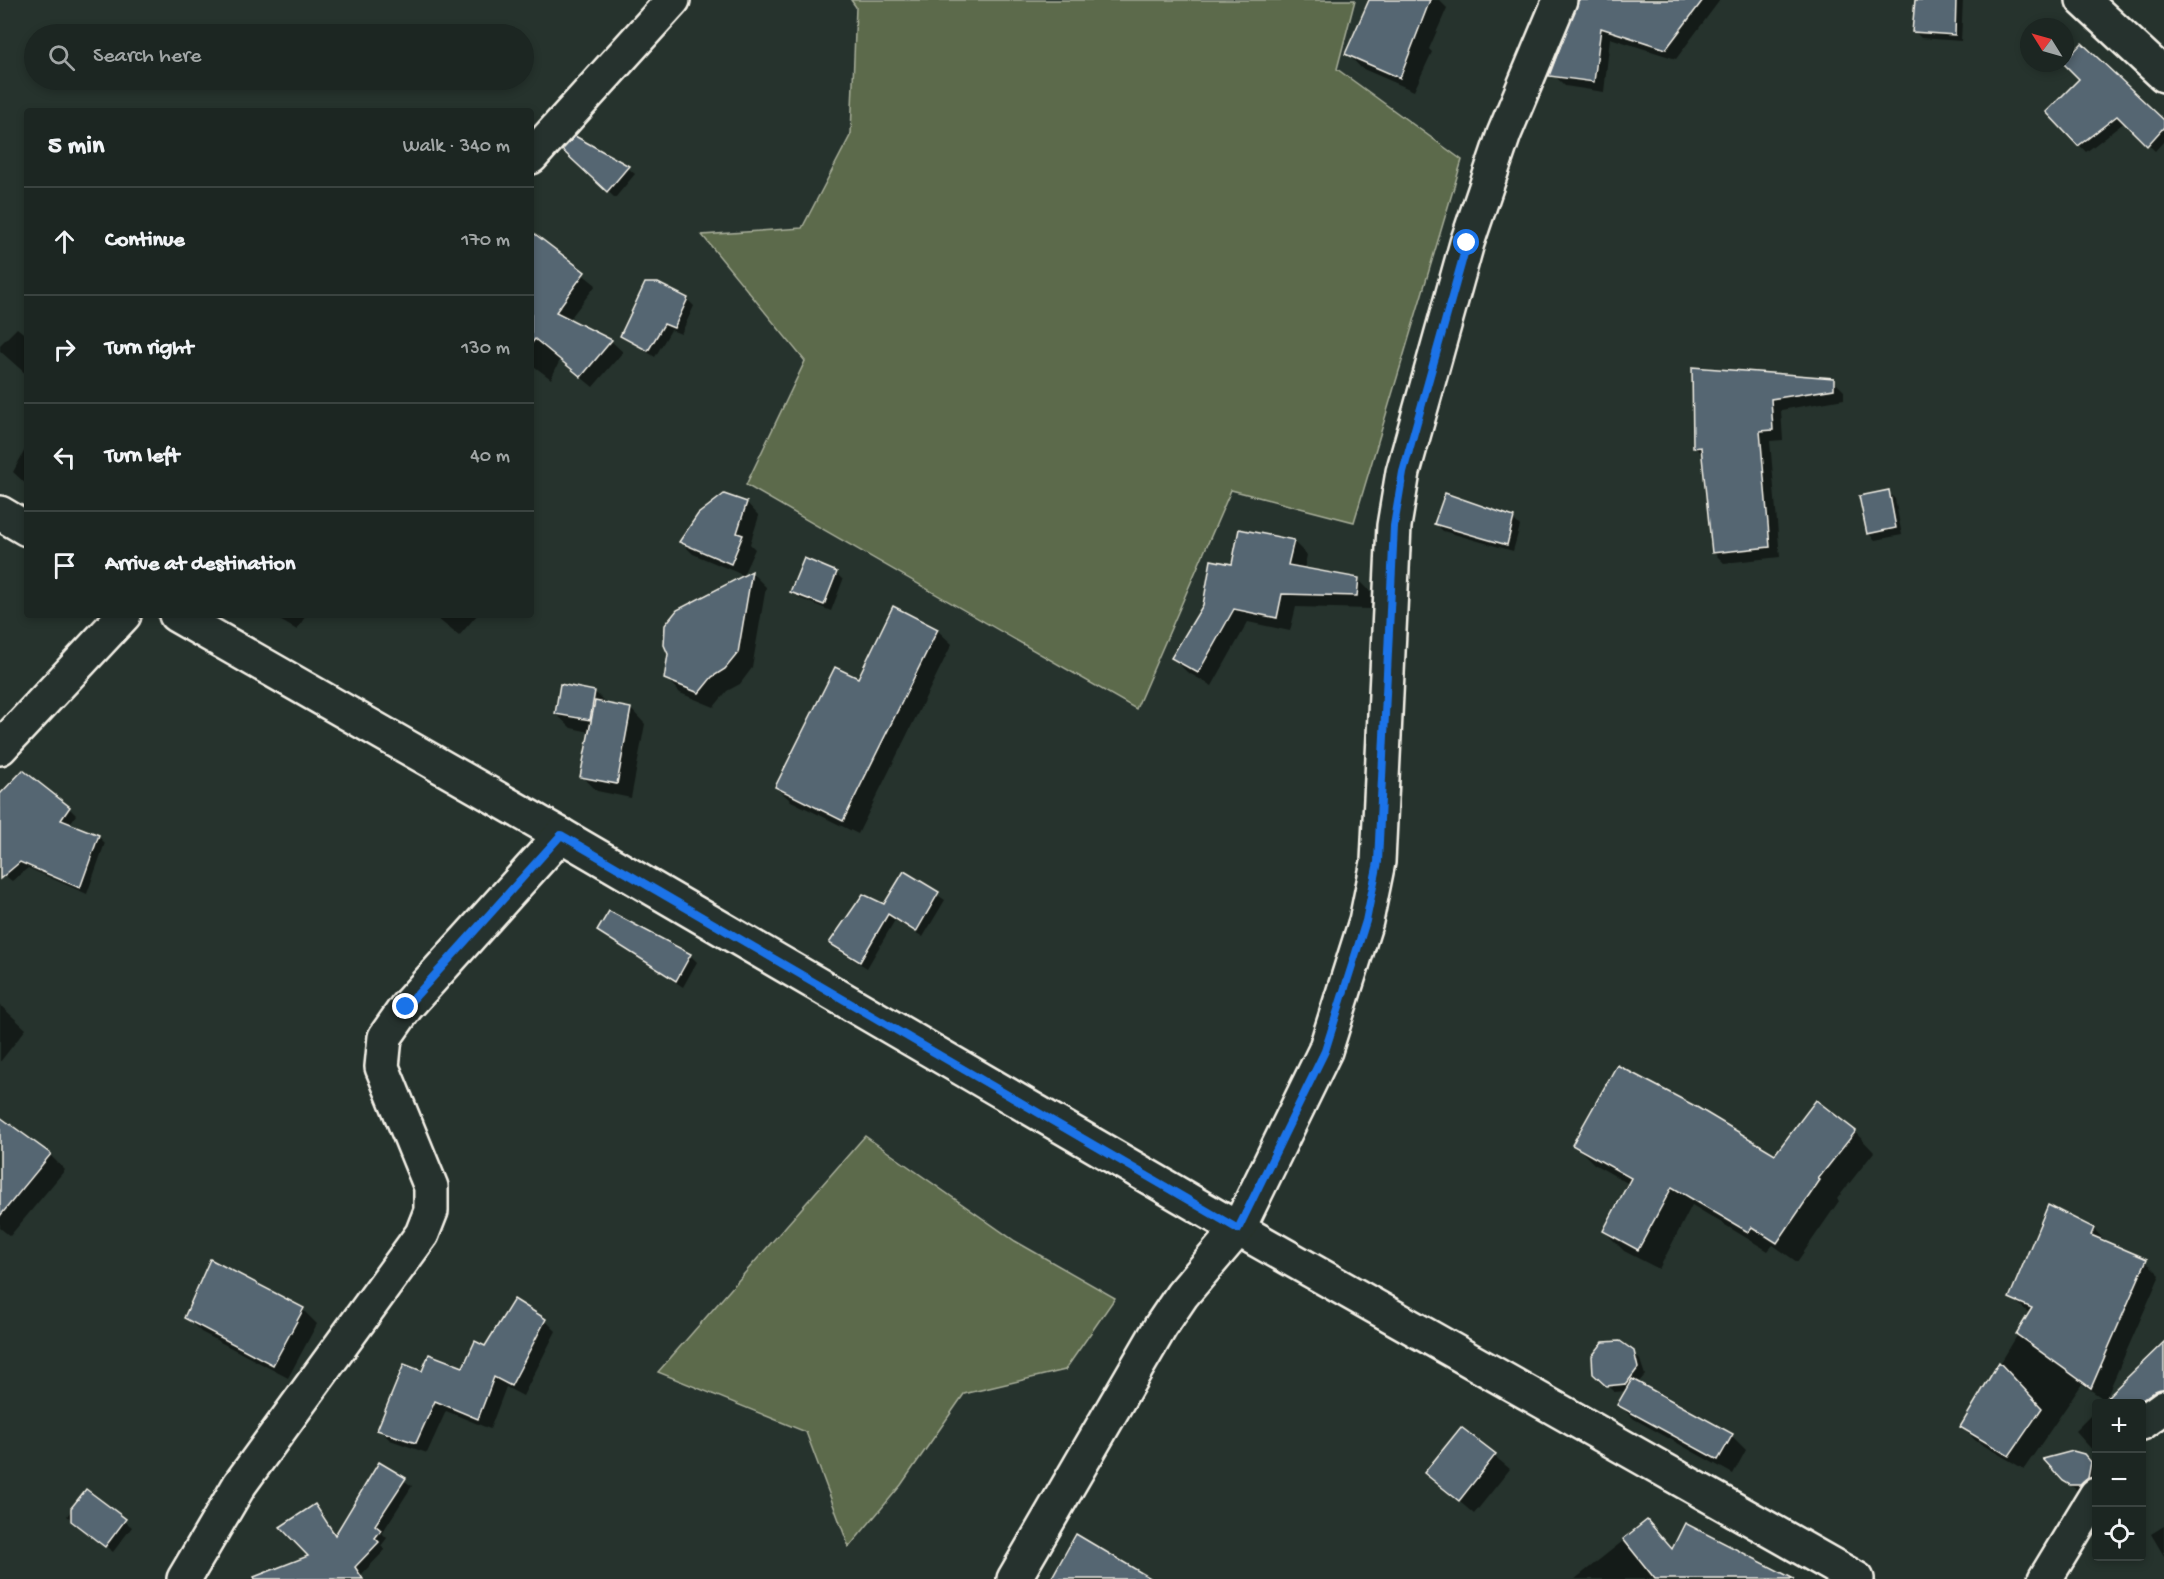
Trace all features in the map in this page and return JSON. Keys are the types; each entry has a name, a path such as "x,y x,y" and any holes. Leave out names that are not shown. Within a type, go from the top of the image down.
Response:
{"street":[{"path":"534,154 674,0"},
{"path":"1014,1579 1161,1326 1182,1295 1238,1229 1325,1051 1366,921 1378,862 1394,526 1403,472 1467,243 1504,134 1560,0"},
{"path":"2083,0 2164,75"},
{"path":"0,513 24,527"},
{"path":"0,748 121,618"},
{"path":"181,618 561,835 1238,1229 1857,1579"},
{"path":"184,1579 240,1484 422,1233 431,1211 431,1187 382,1067 385,1037 406,1007 561,835"},
{"path":"2146,1420 2164,1407"},
{"path":"2045,1579 2092,1503"}],"green space":[{"path":"851,0 1355,0 1337,69 1462,160 1354,522 1231,490 1136,709 746,485 805,361 702,235 802,228 851,134 856,7"},
{"path":"865,1136 1015,1241 1115,1298 1065,1370 964,1394 901,1485 849,1547 806,1432 658,1372"}],"building":[{"path":"1369,0 1430,0 1400,78 1345,54"},
{"path":"1578,0 1703,0 1666,49 1601,28 1594,82 1549,76"},
{"path":"1915,0 1956,0 1955,35 1912,32"},
{"path":"2082,43 2164,120 2164,127 2147,146 2117,116 2078,146 2046,112 2079,79 2072,72 2074,72 2074,51"},
{"path":"575,136 629,166 607,192 562,150"},
{"path":"534,233 585,272 556,312 612,340 581,377 535,339"},
{"path":"645,283 658,283 688,298 674,328 664,324 648,351 620,336"},
{"path":"1692,367 1834,378 1834,389 1771,399 1773,430 1760,431 1770,547 1712,553 1701,447 1693,448"},
{"path":"1889,490 1896,528 1867,534 1859,496"},
{"path":"1445,493 1514,517 1507,545 1434,524"},
{"path":"724,494 747,502 737,533 743,535 731,564 679,542 698,514"},
{"path":"1239,529 1294,540 1288,565 1359,578 1357,596 1282,594 1277,618 1234,609 1198,673 1171,658 1203,605 1211,560 1232,564"},
{"path":"804,558 837,572 824,605 790,592"},
{"path":"752,571 738,653 725,669 712,677 699,693 664,679 668,654 664,645 665,625 677,610"},
{"path":"893,606 938,629 843,821 775,787 835,667 858,678"},
{"path":"560,684 595,691 590,720 555,714"},
{"path":"595,701 631,708 617,784 580,777"},
{"path":"23,770 70,807 61,820 99,835 80,888 20,862 0,879 0,794"},
{"path":"904,871 939,892 916,932 888,914 860,962 829,943 863,894 884,904"},
{"path":"609,911 691,954 676,981 597,931"},
{"path":"1617,1065 1695,1106 1775,1154 1816,1100 1856,1131 1818,1179 1820,1180 1777,1243 1752,1227 1748,1232 1672,1187 1638,1250 1603,1231 1631,1178 1572,1145"},
{"path":"0,1117 51,1154 0,1216"},
{"path":"2048,1205 2094,1228 2091,1235 2147,1259 2091,1388 2016,1334 2032,1308 2009,1298"},
{"path":"210,1259 304,1308 273,1365 184,1318"},
{"path":"514,1299 546,1319 511,1386 494,1377 478,1419 435,1401 416,1443 377,1430 404,1364 422,1371 429,1354 463,1367 475,1341 485,1346"},
{"path":"1620,1341 1634,1351 1638,1368 1626,1384 1606,1386 1593,1374 1592,1356 1603,1342"},
{"path":"2164,1342 2164,1389 2153,1392 2144,1399 2106,1398"},
{"path":"1999,1362 2042,1408 2009,1456 1960,1427"},
{"path":"1632,1379 1733,1434 1718,1460 1617,1405"},
{"path":"1461,1427 1496,1454 1459,1501 1424,1473"},
{"path":"2073,1451 2084,1454 2091,1462 2088,1478 2080,1485 2070,1485 2063,1481 2043,1459"},
{"path":"379,1462 406,1478 375,1525 381,1530 375,1538 379,1542 355,1567 363,1579 255,1579 254,1577 308,1556 280,1527 315,1504 335,1535"},
{"path":"86,1489 126,1519 105,1547 71,1521 71,1508"},
{"path":"1647,1520 1672,1549 1685,1523 1794,1579 1655,1579 1623,1539"},
{"path":"1076,1534 1152,1579 1051,1579"}],"route":[{"path":"406,1007 561,835 1238,1229 1325,1051 1366,921 1378,862 1394,526 1403,472 1467,243"}]}
